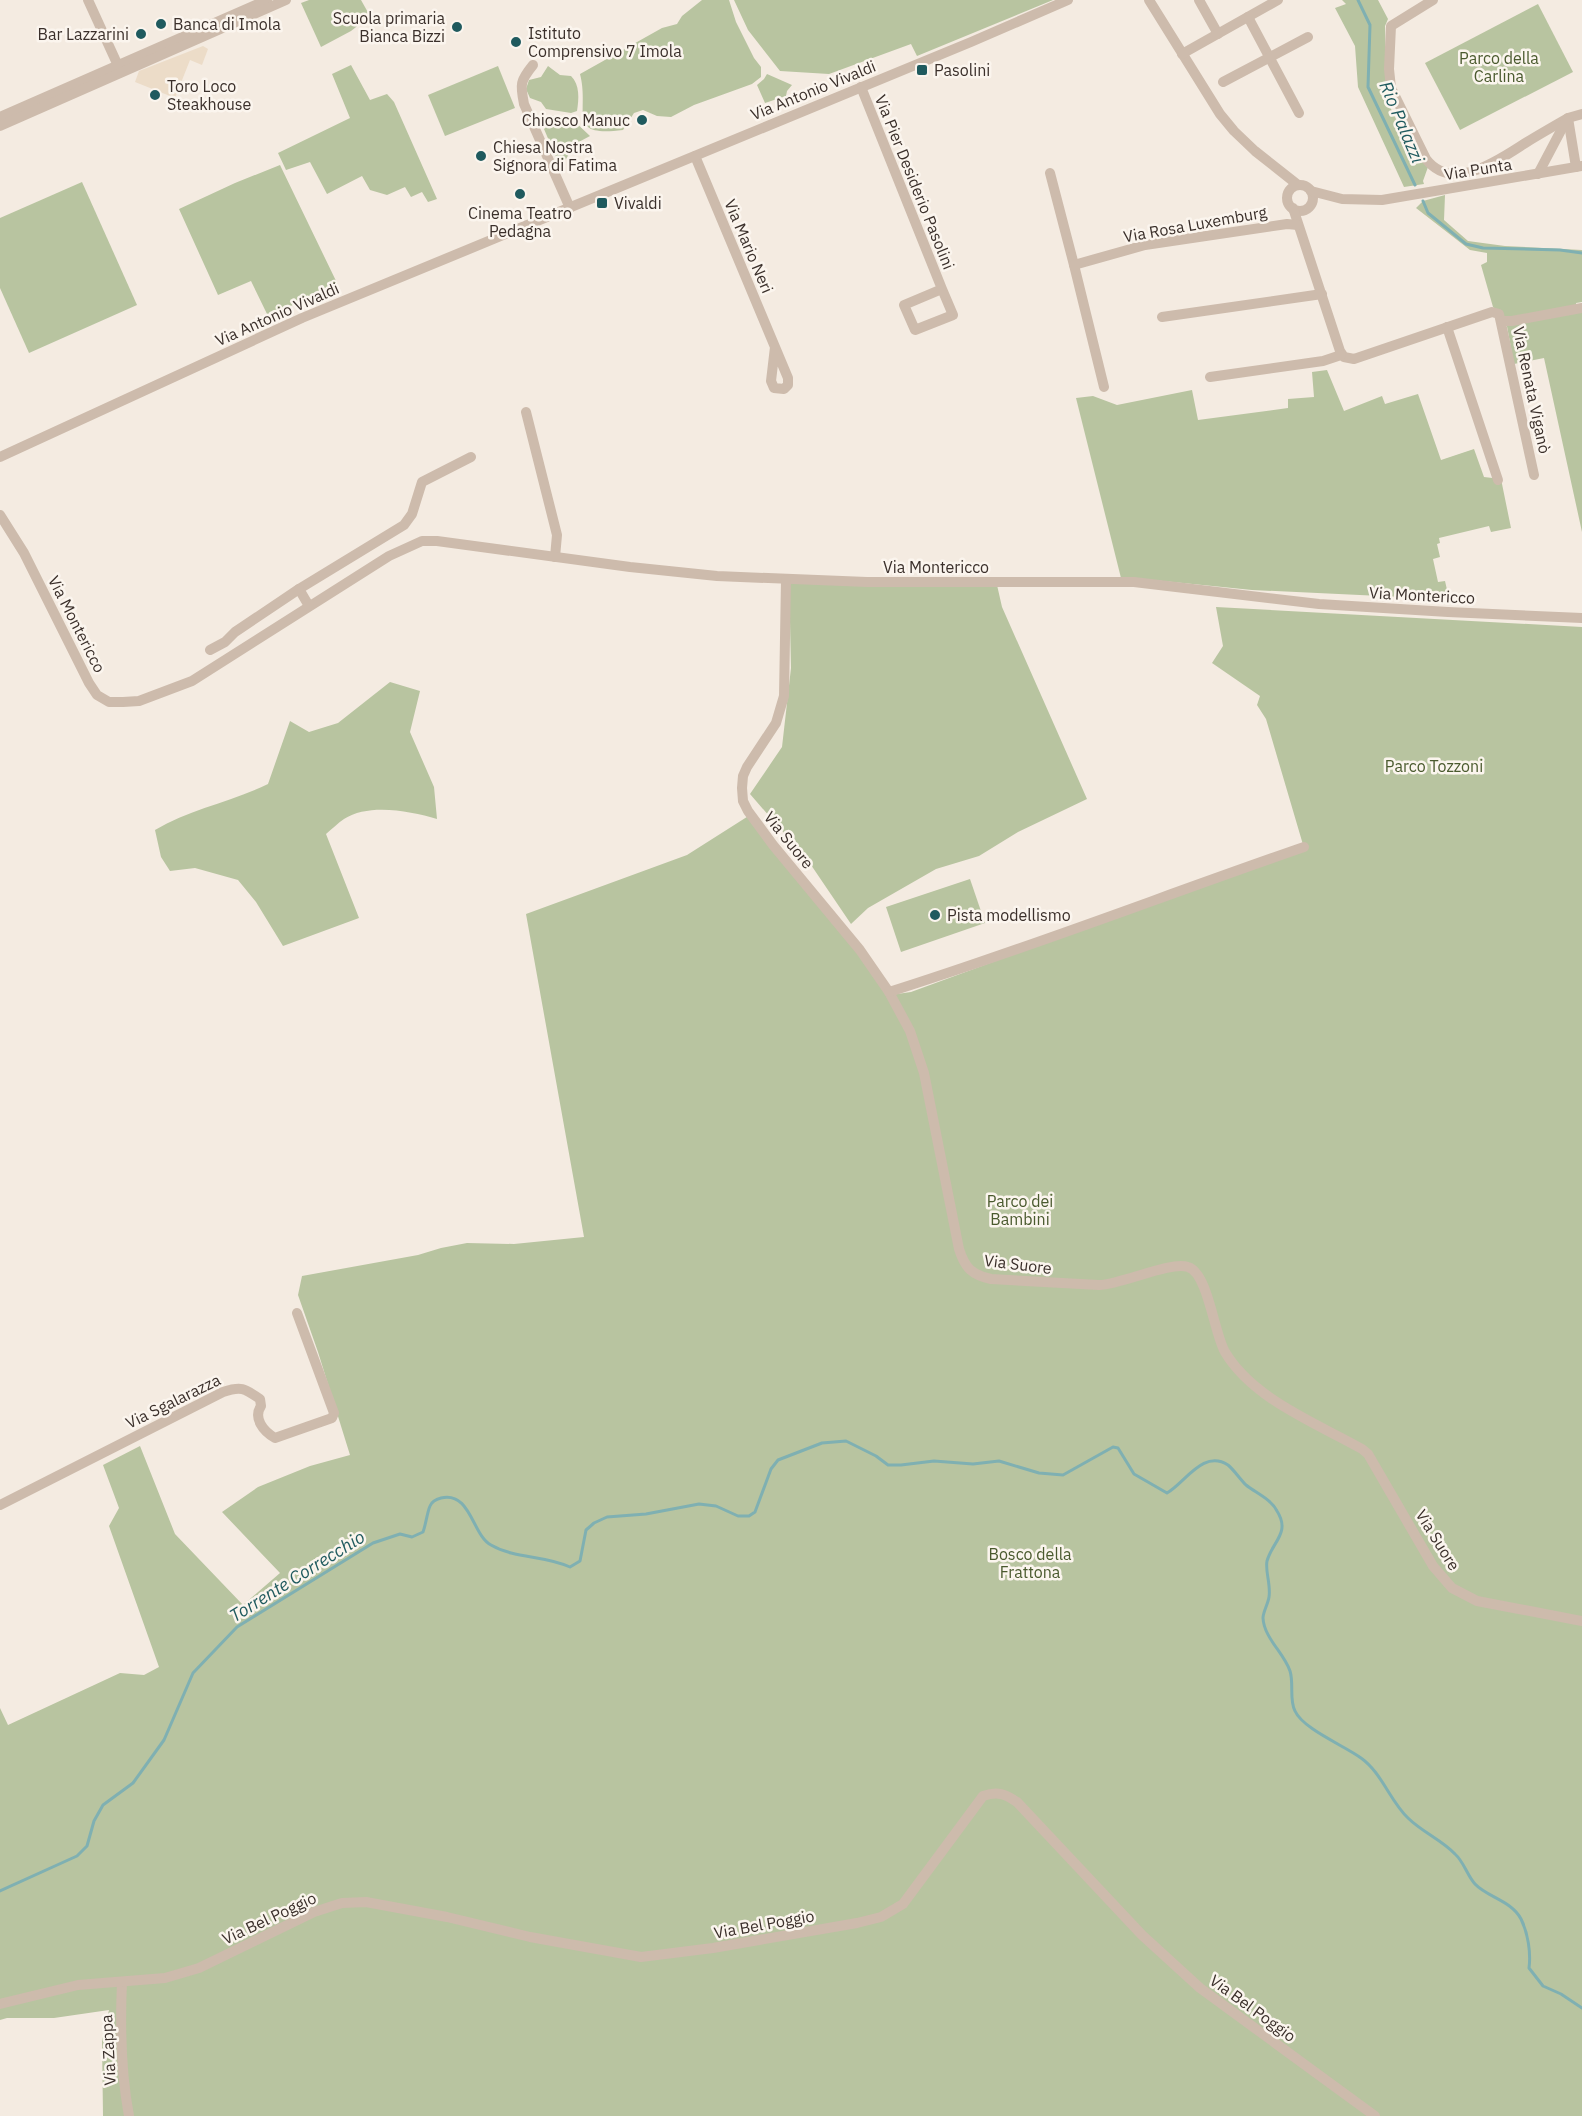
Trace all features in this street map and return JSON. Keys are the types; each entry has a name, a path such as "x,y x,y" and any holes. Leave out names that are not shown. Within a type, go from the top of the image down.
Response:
{"street":[{"path":"88,0 120,70"},
{"path":"0,126 212,29 267,0"},
{"path":"231,20 286,0"},
{"name":"Via Antonio Vivaldi","path":"0,457 302,318 1068,0"},
{"name":"Via Punta","path":"1149,0 1220,114 1234,131 1298,185 1342,199"},
{"path":"1199,0 1218,34"},
{"path":"1182,54 1278,0"},
{"path":"1433,0 1393,23 1390,30 1391,88 1426,159 1432,166 1445,172 1465,173 1484,168 1568,118 1582,114"},
{"path":"1248,17 1299,113"},
{"path":"1223,82 1308,37"},
{"path":"533,65 522,78 520,86 524,104 570,208"},
{"path":"0,117 120,70"},
{"name":"Via Pier Desiderio Pasolini","path":"861,87 953,315 915,330 904,305 942,289"},
{"path":"1538,174 1568,118"},
{"path":"1552,148 1554,160 1575,167 1568,118"},
{"path":"1552,148 1561,141 1573,148"},
{"name":"Via Mario Neri","path":"695,156 775,347"},
{"name":"Via Punta","path":"1276,168 1297,205 1342,199 1382,200 1575,167"},
{"path":"1050,173 1104,387"},
{"path":"1298,185 1291,188 1297,205 1313,198 1311,191"},
{"name":"Via Rosa Luxemburg","path":"1297,205 1292,225 1322,294 1341,355"},
{"name":"Via Rosa Luxemburg","path":"1074,265 1145,245 1292,225"},
{"path":"1162,317 1322,294"},
{"path":"1210,377 1323,361 1341,355 1354,359 1492,312 1512,321 1582,308"},
{"name":"Via Renata Viganò","path":"1500,317 1534,475"},
{"path":"1447,327 1498,480"},
{"path":"525,412 557,535 555,557"},
{"path":"210,650 225,642 235,632 299,589 404,525 412,514 422,482 471,457"},
{"name":"Via Montericco","path":"0,515 24,553 89,683 97,696 109,702 139,701 192,681 389,556 422,541 470,544 630,567 706,575 867,582 1134,582 1319,604 1582,618"},
{"name":"Via Suore","path":"786,580 784,696 776,723 743,776 744,801 760,828 842,926 889,992 910,1031 918,1053 959,1249 968,1269 981,1277 991,1279 1112,1285 1177,1265 1191,1268 1201,1279 1222,1346 1236,1367 1276,1402 1368,1454 1433,1566 1447,1584 1459,1593 1477,1601 1582,1621"},
{"path":"299,589 309,606"},
{"path":"889,992 1101,921 1304,847"},
{"name":"Via Sgalarazza","path":"0,1505 223,1392 238,1387 248,1390 260,1399 258,1420 268,1434 274,1438 332,1418 334,1413 297,1313"},
{"name":"Via Bel Poggio","path":"0,2004 78,1985 165,1978 200,1968 314,1912 342,1903 366,1902 447,1917 530,1937 641,1957 713,1948 857,1923 881,1917 903,1904 983,1796 1004,1793 1017,1802 1142,1935 1200,1989 1375,2116"},
{"name":"Via Zappa","path":"122,1982 121,2013 129,2116"}],"green space":[{"path":"309,0 361,0 370,16 351,31 321,47 301,3"},
{"path":"702,0 729,0 736,22 761,67 761,77 752,84 694,105 671,117 657,116 643,110 634,113 623,130 593,130 587,126 583,119 580,74 662,28 677,24 682,16"},
{"path":"734,0 1053,0 917,56 911,44 829,74 780,71 748,30"},
{"path":"1342,0 1378,0 1388,19 1385,26 1386,86 1389,95 1387,101 1401,129 1406,131 1428,167 1424,184 1404,187 1358,87 1355,46 1335,8 1346,4"},
{"name":"Parco della Carlina","path":"1538,4 1573,72 1460,130 1425,63"},
{"path":"351,65 370,100 387,94 394,102 437,199 428,202 422,192 411,197 405,187 387,195 370,190 362,176 327,194 310,162 286,170 278,153 350,118 332,74"},
{"path":"498,66 515,108 445,136 428,95"},
{"path":"548,66 560,75 571,76 574,80 578,92 577,111 571,113 546,109 541,102 530,98 526,89 529,80 541,77"},
{"path":"767,74 792,85 786,96 765,103 757,85"},
{"path":"548,115 572,119 590,136 575,144 566,159 559,164 544,129"},
{"path":"280,165 338,285 268,316 251,281 218,295 179,209"},
{"path":"82,182 137,305 29,353 0,288 0,218"},
{"path":"1445,195 1444,220 1468,241 1505,246 1582,250 1582,302 1576,303 1577,310 1582,309 1582,532 1544,358 1514,364 1506,321 1493,307 1481,265 1487,262 1487,253 1470,250 1416,208 1423,201"},
{"path":"1327,370 1344,411 1382,396 1385,404 1418,394 1441,460 1474,449 1484,477 1501,479 1511,528 1491,532 1489,526 1439,538 1440,543 1437,544 1440,557 1433,559 1438,582 1445,581 1448,594 1475,596 1475,603 1423,598 1252,590 1143,579 1122,582 1076,398 1093,396 1117,405 1192,390 1198,420 1288,408 1288,399 1314,397 1312,372"},
{"path":"789,576 997,585 1002,607 1087,799 1018,832 979,856 936,869 868,908 851,924 809,862 750,794 782,747 791,668"},
{"name":"Bosco della Frattona","path":"1216,607 1582,627 1582,2116 103,2116 102,2040 109,2010 54,2018 0,2020 0,1708 8,1725 120,1673 144,1675 159,1667 109,1526 119,1508 103,1465 140,1446 175,1534 243,1605 280,1573 222,1512 258,1487 310,1466 350,1455 298,1295 302,1276 418,1255 467,1243 514,1244 584,1237 526,914 687,855 750,815 890,995 911,992 1304,848 1266,719 1257,705 1260,696 1212,663 1223,646"},
{"path":"390,682 420,691 410,732 434,787 437,819 402,811 365,811 344,819 326,834 359,918 283,946 256,902 238,880 195,868 170,871 161,857 155,830 182,816 268,784 290,721 309,732 338,723"},
{"name":"Pista modellismo","path":"970,879 985,923 901,952 886,907"}],"shaded area":[{"path":"203,46 208,49 202,65 190,60 175,98 135,82 139,71"}],"waterway":[{"name":"Rio Palazzi","path":"1358,0 1370,25 1368,87 1415,185"},
{"name":"Rio Palazzi","path":"1423,201 1428,213 1466,244 1483,248 1560,250 1582,253"},
{"name":"Torrente Correcchio","path":"0,1891 77,1856 87,1846 94,1821 103,1805 133,1783 164,1740 193,1673 237,1627 373,1543 400,1534 412,1537 423,1532 430,1506 438,1499 451,1498 459,1501 479,1532 491,1545 510,1553 550,1560 570,1567 580,1561 586,1530 607,1517 646,1514 699,1504 716,1506 738,1516 749,1516 755,1512 771,1469 778,1460 822,1443 846,1441 876,1456 888,1465 934,1461 973,1464 999,1461 1039,1473 1063,1475 1113,1447 1118,1448 1134,1474 1167,1493 1202,1464 1219,1461 1228,1465 1246,1485 1274,1507 1282,1525 1279,1537 1267,1561 1269,1592 1263,1618 1270,1639 1290,1671 1292,1702 1299,1718 1315,1731 1354,1753 1368,1764 1408,1818 1455,1854 1475,1884 1506,1903 1517,1913 1527,1937 1529,1968 1543,1986 1561,1994 1582,2008"}],"place":[{"name":"Banca di Imola","path":"161,24"},
{"name":"Scuola primaria Bianca Bizzi","path":"457,27"},
{"name":"Bar Lazzarini","path":"141,34"},
{"name":"Istituto Comprensivo 7 Imola","path":"516,42"},
{"name":"Pasolini","path":"922,70"},
{"name":"Toro Loco Steakhouse","path":"155,95"},
{"name":"Chiosco Manuc","path":"642,120"},
{"name":"Chiesa Nostra Signora di Fatima","path":"481,156"},
{"name":"Cinema Teatro Pedagna","path":"520,194"},
{"name":"Vivaldi","path":"602,203"},
{"name":"Pista modellismo","path":"935,915"}],"park label":[{"name":"Parco Tozzoni","path":"1434,766"},
{"name":"Parco dei Bambini","path":"1020,1210"}]}
